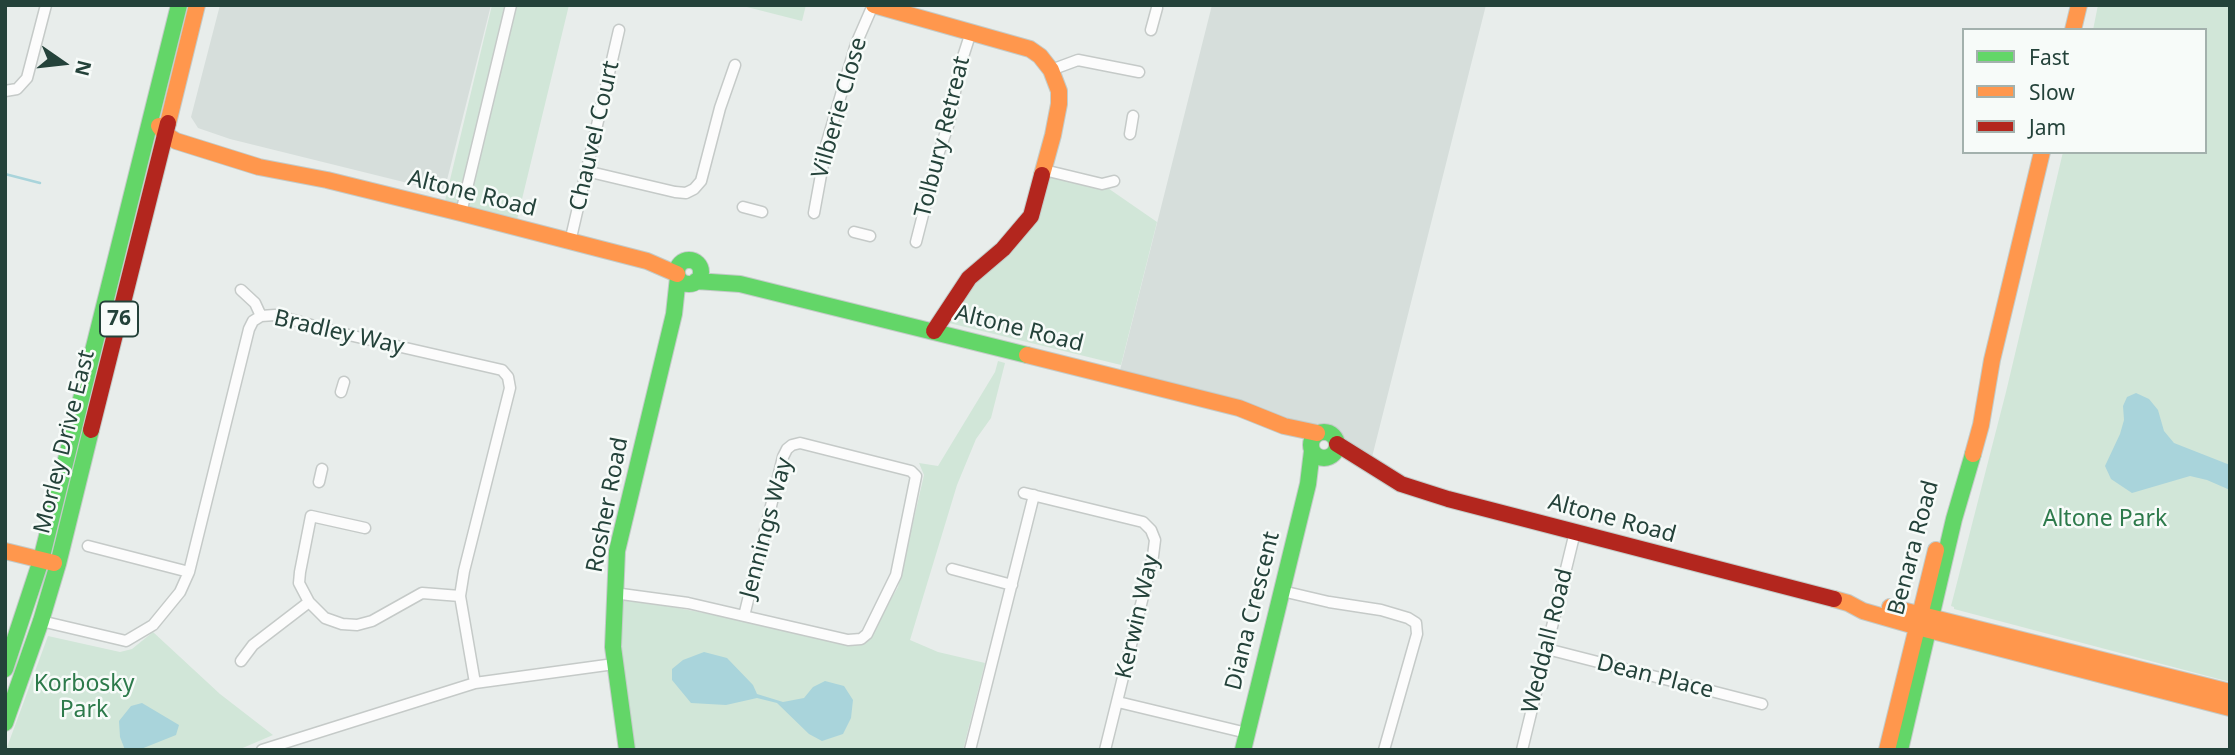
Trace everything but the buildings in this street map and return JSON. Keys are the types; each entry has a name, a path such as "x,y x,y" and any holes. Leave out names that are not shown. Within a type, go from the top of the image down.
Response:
{"main road":[{"name":"Morley Drive East","path":"5,669 41,560 179,5"},
{"name":"Morley Drive East","path":"5,723 58,564 197,5"},
{"path":"874,5 1030,49 1040,56 1051,70 1059,90 1059,104 1044,170 1035,205 1025,226 969,278 950,309 940,333"},
{"path":"2073,28 2079,5"},
{"path":"139,166 153,141 165,134 155,116 155,102"},
{"name":"Altone Road","path":"165,134 179,130 253,158 327,180 647,261 688,274 740,284 1239,408 1284,426 1317,433"},
{"name":"Benara Road","path":"1900,750 1924,621 1968,430 1992,360 2042,154"},
{"name":"Rosher Road","path":"627,750 614,664 617,551 674,314 688,274"},
{"name":"Altone Road","path":"1284,426 1323,452 1370,465 1401,484 1421,491 1847,603 1862,600 1924,621 2230,708"},
{"name":"Diana Crescent","path":"1245,742 1308,484 1323,452 1311,440 1317,433"},
{"path":"5,551 58,564"},
{"name":"Altone Road","path":"1924,621 2230,692"},
{"name":"Benara Road","path":"1887,750 1924,621"}],"street":[{"path":"5,91 17,89 27,78 46,5"},
{"path":"461,213 511,5"},
{"name":"Vilberie Close","path":"814,214 827,142 856,44 874,5"},
{"path":"1151,30 1157,8"},
{"name":"Chauvel Court","path":"570,242 619,30"},
{"name":"Tolbury Retreat","path":"916,242 949,123 954,87 971,32"},
{"path":"1051,70 1077,60 1139,72"},
{"path":"586,172 675,192 686,193 694,190 701,181 720,108 735,65"},
{"path":"1130,134 1133,116"},
{"path":"1044,170 1102,184 1114,181"},
{"path":"743,207 762,212"},
{"path":"854,232 870,236"},
{"path":"241,290 255,303 261,316"},
{"name":"Bradley Way","path":"41,621 126,640 153,625 180,592 189,572 249,329 253,321 261,316 275,315 340,333 502,370 508,377 510,388 460,596 475,683"},
{"name":"Jennings Way","path":"614,593 688,603 744,616 848,640 861,639 867,634 897,575 916,477 911,471 800,443 787,449 744,616"},
{"path":"319,482 322,470"},
{"name":"Kerwin Way","path":"970,750 1012,585 1029,494 1143,522 1151,530 1155,540 1105,750"},
{"path":"365,528 311,516 299,583 309,602 325,618 342,624 357,625 372,621 422,593 460,596"},
{"name":"Weddall Road","path":"1522,750 1575,532"},
{"path":"88,546 189,572"},
{"path":"951,569 1012,585"},
{"path":"1282,591 1329,603 1381,610 1416,623 1417,634 1384,750"},
{"path":"241,662 253,645 309,602"},
{"name":"Dean Place","path":"1547,649 1762,704"},
{"path":"262,750 475,683 614,664"},
{"name":"Kerwin Way","path":"1118,702 1245,742"}],"shaded area":[{"path":"220,5 491,5 444,192 230,139 198,128 191,117"},
{"path":"1212,5 1486,5 1370,465 1326,432 1118,378"}],"green space":[{"path":"492,5 569,5 515,228 443,209"},
{"path":"739,5 806,5 802,21"},
{"name":"Altone Park","path":"2098,5 2230,5 2230,682 1954,609 1951,606 2006,392 2063,154 2207,154 2207,28 2093,28"},
{"path":"1044,170 1102,184 1157,222 1121,365 949,323 950,309 1025,226"},
{"path":"998,361 1005,363 991,418 976,439 957,485 910,640 938,652 985,663 963,750 630,750 621,669 618,597 742,620 851,645 865,643 898,587 924,475 919,463 938,466 995,372"},
{"name":"Korbosky Park","path":"153,632 220,694 273,735 238,750 6,750 48,636 120,652 132,649"}],"water":[{"path":"2136,393 2149,399 2158,410 2164,431 2174,443 2230,465 2230,490 2190,476 2132,493 2111,479 2105,466 2120,434 2124,420 2123,406 2127,397"},
{"path":"704,652 727,658 753,685 757,694 783,702 804,698 813,687 825,681 844,686 853,700 851,718 843,734 822,741 809,734 777,703 757,698 726,705 691,703 672,680 672,669 683,660"},
{"path":"142,703 179,725 176,735 141,749 125,750 120,737 119,721 131,706"}],"waterway":[{"path":"5,174 40,183"}],"traffic: fast":[{"path":"5,669 41,560 179,5"},
{"path":"689,260 697,264 701,272 697,280 689,284 681,280 677,272 681,264 689,260"},
{"path":"627,750 613,647 617,551 674,314 678,277"},
{"path":"696,281 740,284 1027,355"},
{"path":"5,723 58,564 91,430"},
{"path":"1324,432 1333,436 1337,445 1333,454 1324,458 1315,454 1311,445 1315,436 1324,432"},
{"path":"1243,750 1308,484 1312,451"},
{"path":"1900,750 1954,519 1973,454"}],"traffic: slow":[{"path":"168,123 197,5"},
{"path":"874,5 1030,49 1040,56 1051,70 1059,91 1053,135 1042,175"},
{"path":"2073,28 2079,5"},
{"path":"159,126 176,141 259,167 327,180 461,213 647,261 677,274"},
{"path":"1973,454 1992,360 2042,154"},
{"path":"1027,355 1239,408 1284,426 1317,433"},
{"path":"1887,750 1936,550"},
{"path":"5,551 54,563"},
{"path":"1834,599 1863,611 1929,630 2230,708"},
{"path":"1890,607 2230,692"}],"traffic: jam":[{"path":"91,430 168,123"},
{"path":"934,331 969,278 1003,249 1031,216 1042,175"},
{"path":"1337,444 1401,484 1448,499 1834,599"}]}
